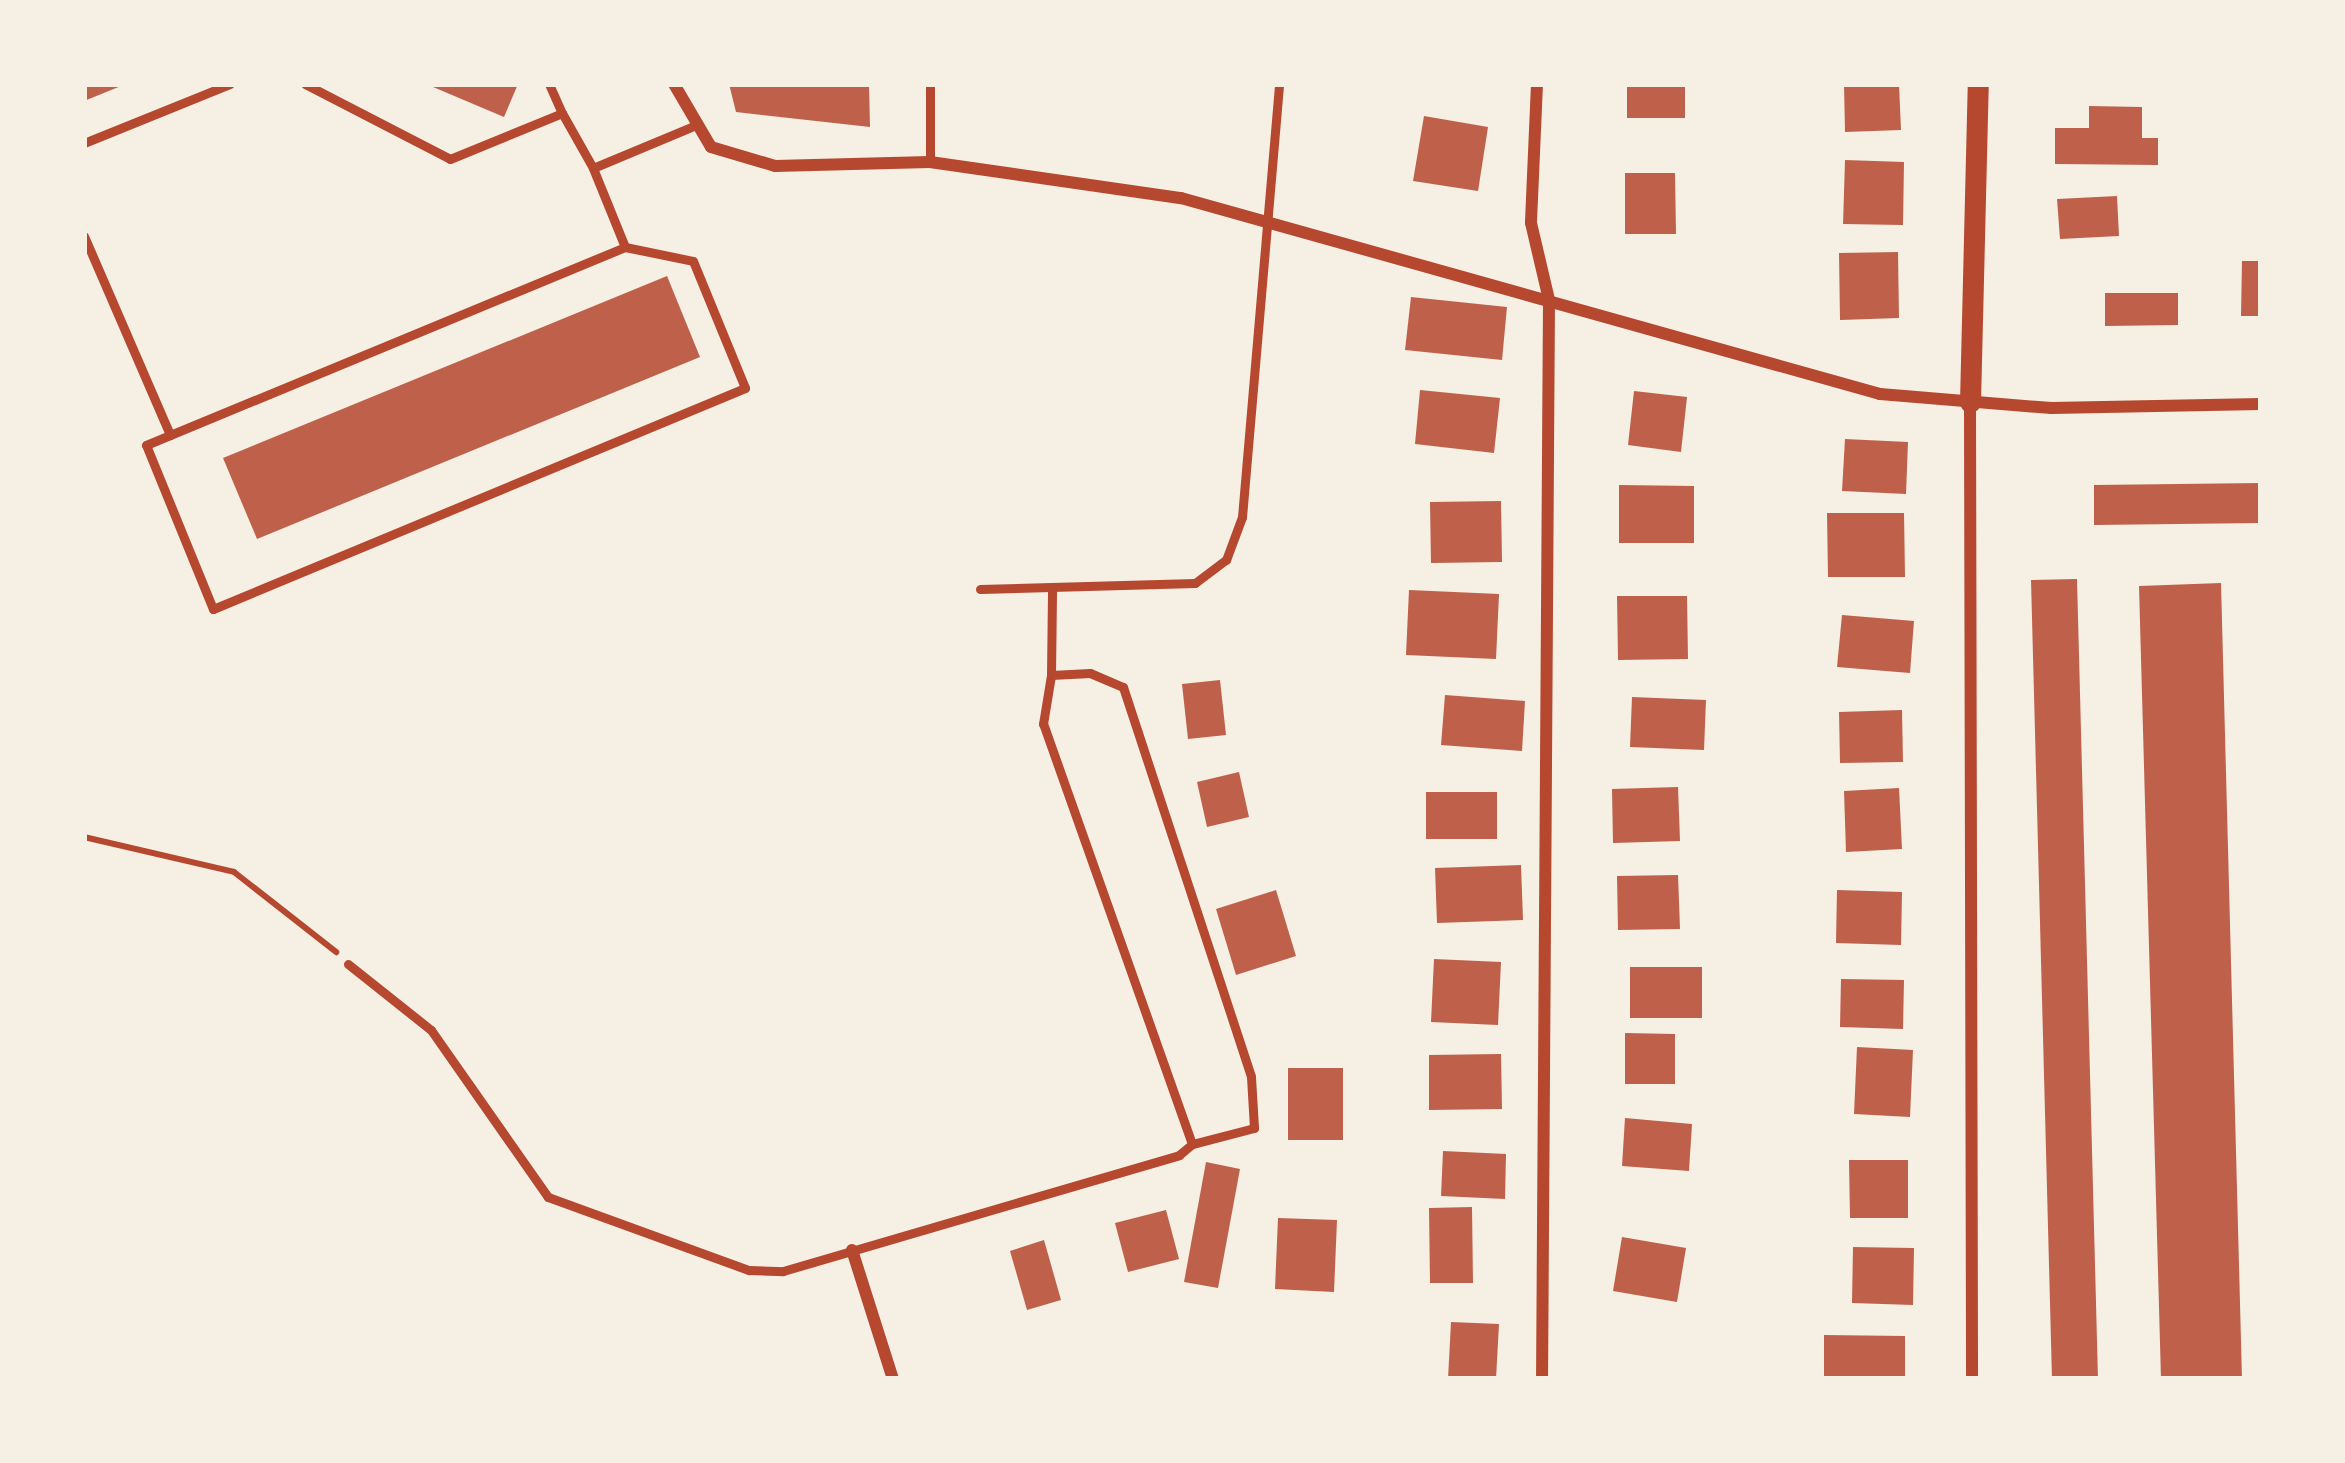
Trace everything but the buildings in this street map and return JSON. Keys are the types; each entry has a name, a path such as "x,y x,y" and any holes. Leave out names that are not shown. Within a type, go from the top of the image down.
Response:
{"street":[{"path":"674,84 711,147 775,166 930,162 1264,216 1880,394 1970,402 2261,404"},
{"path":"1537,84 1531,224 1549,300 1542,1379"},
{"path":"1972,1379 1970,402 1978,84"},
{"path":"852,1250 893,1379"}],"lane":[{"path":"84,143 230,84"},
{"path":"305,84 450,159 562,113"},
{"path":"549,84 626,247"},
{"path":"930,84 930,162"},
{"path":"980,589 1052,591 1195,583 1226,560 1242,517 1264,216 1279,84"},
{"path":"593,169 696,125"},
{"path":"84,236 170,435"},
{"path":"626,247 693,261 745,388 213,609 146,445 626,247"},
{"path":"1052,591 1051,675 1043,724 1192,1144"},
{"path":"348,964 431,1030 548,1197 749,1270 783,1271 1254,1128 1251,1077 1217,962 1123,687 1090,673 1051,675"}],"path":[{"path":"84,837 233,872 313,928 348,964"}]}
